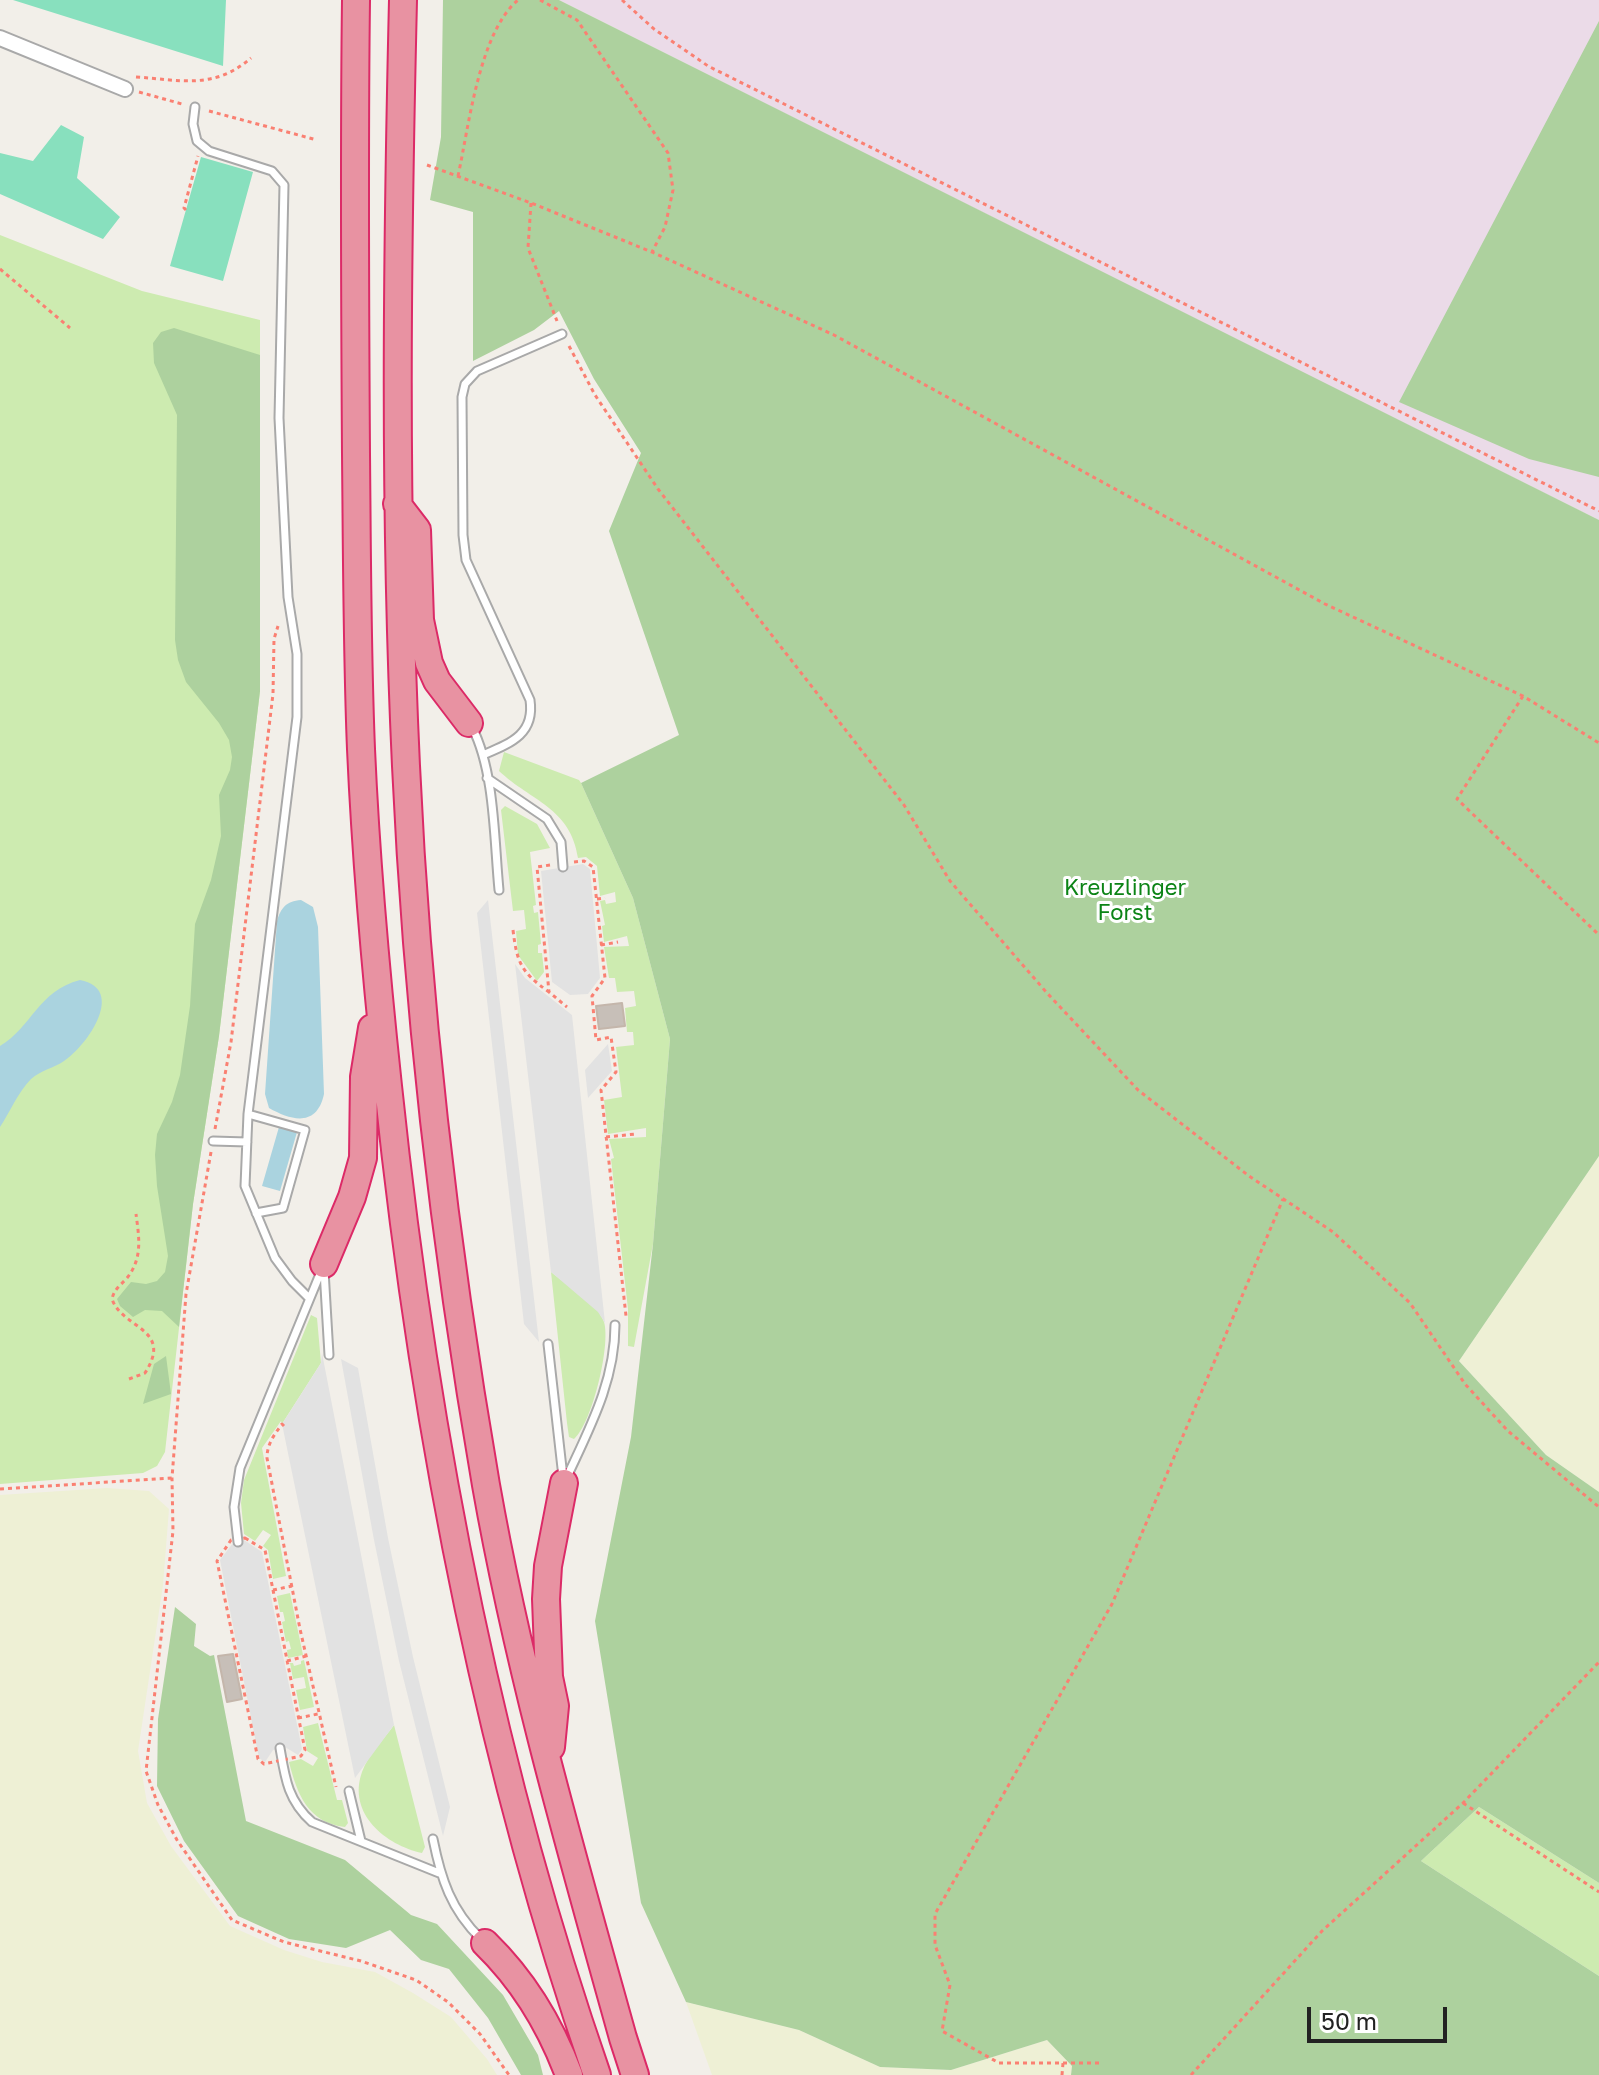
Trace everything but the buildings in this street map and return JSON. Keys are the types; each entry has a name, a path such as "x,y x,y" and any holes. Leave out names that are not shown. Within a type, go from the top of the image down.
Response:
{"highway":[{"path":"356,0 357,571 361,750 377,997 423,1357 468,1608 529,1854 597,2075"},
{"path":"403,0 397,504 406,768 433,1110 465,1354 509,1602 549,1770 635,2075"},
{"path":"397,504 417,530 420,620 429,663 437,681 469,723"},
{"path":"324,1264 352,1197 363,1158 364,1077 377,997"},
{"path":"549,1770 555,1706 547,1662 546,1599 548,1566 564,1483"},
{"path":"485,1943 521,1983 543,2016 569,2075"}],"street":[{"path":"0,38 88,72 129,83"}],"lane":[{"path":"195,107 193,124 197,141 209,151 272,171 284,185 279,418 288,597 297,654 297,717 248,1114 245,1186 275,1258 308,1297"},
{"path":"483,755 527,730 532,715 530,700 466,560 462,397 465,384 477,371 562,334"},
{"path":"469,723 483,755 499,890"},
{"path":"487,778 547,819 561,842 563,866"},
{"path":"248,1114 305,1130 283,1208 256,1213"},
{"path":"213,1141 247,1142"},
{"path":"238,1540 234,1507 240,1468 324,1264"},
{"path":"324,1264 329,1355"},
{"path":"564,1483 597,1414 609,1380 615,1348 615,1325"},
{"path":"548,1344 564,1483"},
{"path":"280,1748 288,1790 301,1812 312,1822 439,1873"},
{"path":"349,1791 361,1841"},
{"path":"433,1839 439,1873 456,1910 464,1924 485,1943"}],"path":[{"path":"458,176 486,53 496,28 518,0"},
{"path":"622,0 654,29 708,66 1599,511"},
{"path":"540,1 577,20 668,153 673,190 665,227 652,252"},
{"path":"129,83 197,82 221,78 236,71 251,58"},
{"path":"129,83 195,107 317,140"},
{"path":"186,210 198,158 197,141"},
{"path":"427,165 652,252 834,335 1325,604 1523,696 1599,743"},
{"path":"531,203 528,248 562,334 595,395 658,489 904,805 950,881 1047,993 1138,1090 1283,1199 1333,1232 1410,1303 1465,1384 1508,1431 1599,1507"},
{"path":"0,269 70,328"},
{"path":"288,597 274,639 273,694 231,1042 186,1294 172,1478 173,1531 169,1581 146,1771 158,1805 171,1829 232,1920 284,1942 376,1965 416,1980 448,2002 509,2075"},
{"path":"1523,696 1457,799 1599,935"},
{"path":"549,992 537,867 584,861 593,867 605,978 592,996 596,1040 611,1037 616,1072 601,1090 626,1320 615,1325"},
{"path":"597,899 605,898"},
{"path":"513,930 517,960 524,971 567,1007"},
{"path":"601,945 618,942"},
{"path":"606,1137 636,1134"},
{"path":"1099,2063 999,2063 942,2031 950,1985 935,1945 935,1914 1112,1604 1283,1199"},
{"path":"129,1379 145,1373 153,1351 147,1332 122,1314 112,1299 113,1293 138,1260 136,1214"},
{"path":"284,1426 282,1424 273,1436 267,1448 267,1458 306,1656 339,1798"},
{"path":"0,1489 172,1478"},
{"path":"245,1538 265,1550 273,1590 305,1750 301,1756 264,1764 258,1759 217,1561 231,1540 245,1538"},
{"path":"273,1590 292,1586"},
{"path":"287,1661 306,1656"},
{"path":"1191,2075 1322,1931 1463,1803 1599,1662"},
{"path":"298,1718 320,1713"},
{"path":"1463,1803 1599,1892"},
{"path":"1062,2075 1063,2063"}],"shaded area":[{"path":"559,0 1599,0 1599,520 1311,377"},
{"path":"583,864 590,869 600,978 588,994 570,995 552,982 541,871"},
{"path":"488,900 539,1342 524,1324 477,913"},
{"path":"515,964 525,978 572,1015 605,1323 598,1312 551,1272"},
{"path":"608,1044 612,1071 588,1098 585,1070"},
{"path":"322,1353 394,1725 355,1778 282,1424 321,1363"},
{"path":"341,1359 358,1368 388,1538 450,1807 443,1836 399,1661"},
{"path":"244,1540 262,1552 302,1749 298,1755 285,1747 273,1750 265,1762 259,1758 220,1560 233,1543"}],"green space":[{"path":"13,0 226,0 223,66"},
{"name":"Kreuzlinger Forst","path":"443,0 559,0 1599,520 1599,1156 1459,1361 1546,1455 1599,1492 1599,1883 1479,1807 1421,1861 1599,1976 1599,2075 1071,2075 1072,2066 1047,2040 951,2070 880,2067 799,2030 686,2002 641,1903 595,1621 631,1437 653,1244 670,1039 633,898 581,783 679,735 609,531 641,453 594,379 559,311 534,330 473,361 473,212 430,200 441,137"},
{"path":"1599,21 1599,477 1529,459 1399,402"},
{"path":"61,125 84,137 77,178 120,217 103,239 0,194 0,153 33,161"},
{"path":"201,157 253,172 223,281 170,266"},
{"path":"0,235 142,291 260,320 260,691 219,1036 193,1204 165,1452 157,1466 143,1473 0,1484"},
{"path":"174,328 260,355 260,691 219,1036 193,1204 179,1327 162,1311 145,1310 133,1317 120,1306 117,1299 131,1282 146,1284 157,1281 165,1272 168,1256 157,1186 157,1134 180,1075 190,1006 195,924 211,880 221,836 219,795 232,757 229,740 219,723 186,682 175,640 177,415 154,363 153,343 161,332"},
{"path":"504,752 581,783 633,898 670,1039 653,1244 634,1347 628,1346 628,1309 611,1159 614,1158 609,1139 646,1137 646,1128 608,1134 604,1100 622,1097 616,1047 634,1045 633,1032 627,1032 625,1008 636,1006 634,991 617,992 615,978 609,978 604,947 629,946 627,936 604,942 602,926 605,925 600,901 605,900 606,904 616,902 615,892 600,896 597,866 586,857 578,858 574,841 558,816 499,771"},
{"path":"505,806 537,824 550,848 530,852 536,905 533,906 534,913 538,912 541,944 538,945 538,953 542,953 544,972 537,981 518,955 516,931 526,929 524,910 513,911 501,810"},
{"path":"1599,1156 1599,1492 1546,1455 1459,1361"},
{"path":"551,1272 588,1300 604,1322 605,1348 598,1384 587,1418 574,1439 569,1437 567,1423"},
{"path":"311,1315 317,1318 321,1363 282,1424 281,1421 262,1448 286,1576 273,1579 268,1550 263,1546 271,1535 263,1530 255,1541 244,1534 241,1503 244,1480"},
{"path":"166,1356 171,1394 143,1404 154,1364"},
{"path":"107,1488 149,1491 169,1509 163,1585 138,1751 147,1803 171,1846 230,1926 284,1950 322,1962 375,1972 413,1993 451,2017 497,2075 0,2075 0,1495"},
{"path":"290,1593 303,1655 288,1658 287,1650 291,1649 289,1641 286,1642 282,1622 285,1621 277,1596"},
{"path":"175,1607 196,1624 194,1646 210,1656 214,1655 246,1821 345,1860 411,1915 437,1924 503,1995 538,2055 543,2075 521,2075 488,2018 449,1969 421,1960 390,1930 346,1948 289,1939 238,1916 184,1841 157,1786 158,1719"},
{"path":"304,1660 314,1707 300,1710 296,1690 306,1688 304,1677 293,1679 290,1663 294,1666"},
{"path":"318,1723 337,1800 342,1800 348,1823 345,1827 322,1820 306,1805 289,1762 301,1759 313,1766 318,1758 307,1751 303,1727"},
{"path":"394,1725 425,1847 422,1853 383,1835 365,1814 360,1801 362,1772"},
{"path":"1479,1807 1599,1883 1599,1976 1421,1861"},
{"path":"686,2002 799,2030 880,2067 951,2070 1047,2040 1072,2066 1071,2075 712,2075"}],"water":[{"path":"301,900 313,907 318,927 324,1094 316,1112 295,1118 269,1108 265,1094 277,921 285,906"},
{"path":"80,980 94,985 101,994 102,1006 92,1031 73,1054 31,1079 0,1127 0,1046 54,992"},
{"path":"279,1127 297,1132 280,1191 262,1186"}]}
